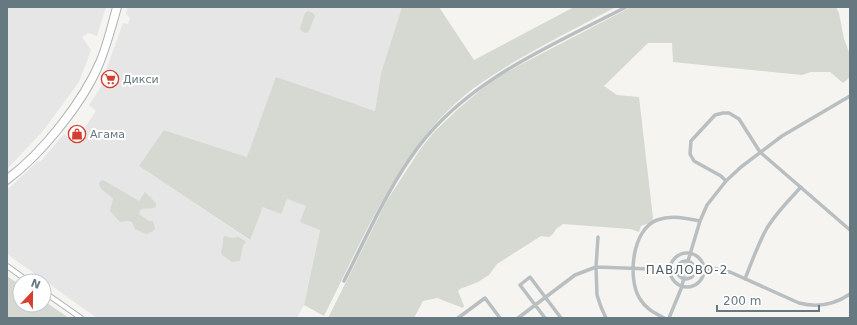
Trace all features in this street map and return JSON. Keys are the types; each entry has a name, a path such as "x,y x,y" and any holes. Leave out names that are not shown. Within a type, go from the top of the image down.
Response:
{"main road":[{"path":"7,177 23,164 43,143 78,98 99,59 115,7"},
{"path":"7,182 22,170 46,145 82,100 103,60 119,7"},
{"path":"7,266 17,273"},
{"path":"52,298 81,318"}],"street":[{"path":"344,281 385,202 419,146 454,109 472,94 512,67 626,7"},
{"path":"688,261 700,221 707,205 726,181 741,167 782,136 849,98"},
{"path":"726,181 721,176 698,164 690,154 691,141 715,115 723,113 729,113 740,120 760,152 850,230"},
{"path":"745,279 755,250 768,227 782,208 801,187"},
{"path":"664,318 646,307 634,288 633,268 641,234 650,224 657,220 671,217 700,221"},
{"path":"598,237 596,267 597,295 606,318"},
{"path":"685,253 691,253 700,259 704,269 698,283 688,287 678,285 672,278 670,269 674,258 685,253"},
{"path":"685,261 693,264 695,269 691,278 684,278 679,275 678,270 680,264 685,261"},
{"path":"518,318 575,275 596,267 678,270"},
{"path":"695,269 717,269 730,272 799,303 810,306 823,306 833,303 850,294"},
{"path":"545,318 520,285 530,277 561,318"},
{"path":"669,318 684,278"},
{"path":"458,318 486,298 500,318"}],"shaded area":[{"path":"7,7 106,7 97,36 89,33 82,37 91,50 79,82 43,131 7,169"},
{"path":"128,7 402,7 381,73 375,111 355,104 247,157 165,130 139,166 249,240 263,207 287,199 306,206 320,229 304,305 297,318 97,318 52,286 52,273 34,273 7,254 7,190 38,161 40,162 64,134 74,141 80,132 78,130 80,128 83,130 96,111 89,105 103,84 104,76 123,23 128,24 130,19 126,13"},
{"path":"402,7 439,7 474,60 574,7 616,7 508,66 474,88 449,110 426,135 387,193 324,316 304,305 320,230 300,222 306,206 287,199 281,214 263,207 250,240 139,166 164,130 247,157 276,77 375,111 381,73"},
{"path":"631,7 836,7 839,13 844,39 850,55 850,77 843,83 830,72 811,72 802,75 673,62 672,43 648,43 604,86 617,95 639,97 653,218 652,222 641,226 639,232 630,229 563,224 549,237 541,236 497,264 489,275 478,282 460,289 458,291 464,306 463,308 437,298 423,301 414,318 328,318 386,202 421,148 435,131 491,81"},
{"path":"308,11 313,13 315,16 309,31 306,33 301,31 300,28 305,13"},
{"path":"103,180 139,201 145,192 156,203 156,207 142,209 140,210 139,214 149,221 153,221 155,228 153,231 146,234 135,229 132,222 120,222 110,211 113,199 99,185 99,182"},
{"path":"224,236 232,238 239,237 246,242 243,245 240,261 232,262 222,255 221,251"},
{"path":"683,263 689,263 693,267 693,273 689,277 683,277 679,273 679,267"},
{"path":"7,276 12,279 12,313 52,313 52,306 69,318 7,318"}],"place":[{"name":"Дикси","path":"110,79"},
{"name":"Агама","path":"77,134"}],"district":[{"name":"ПАВЛОВО-2","path":"687,270"}]}
